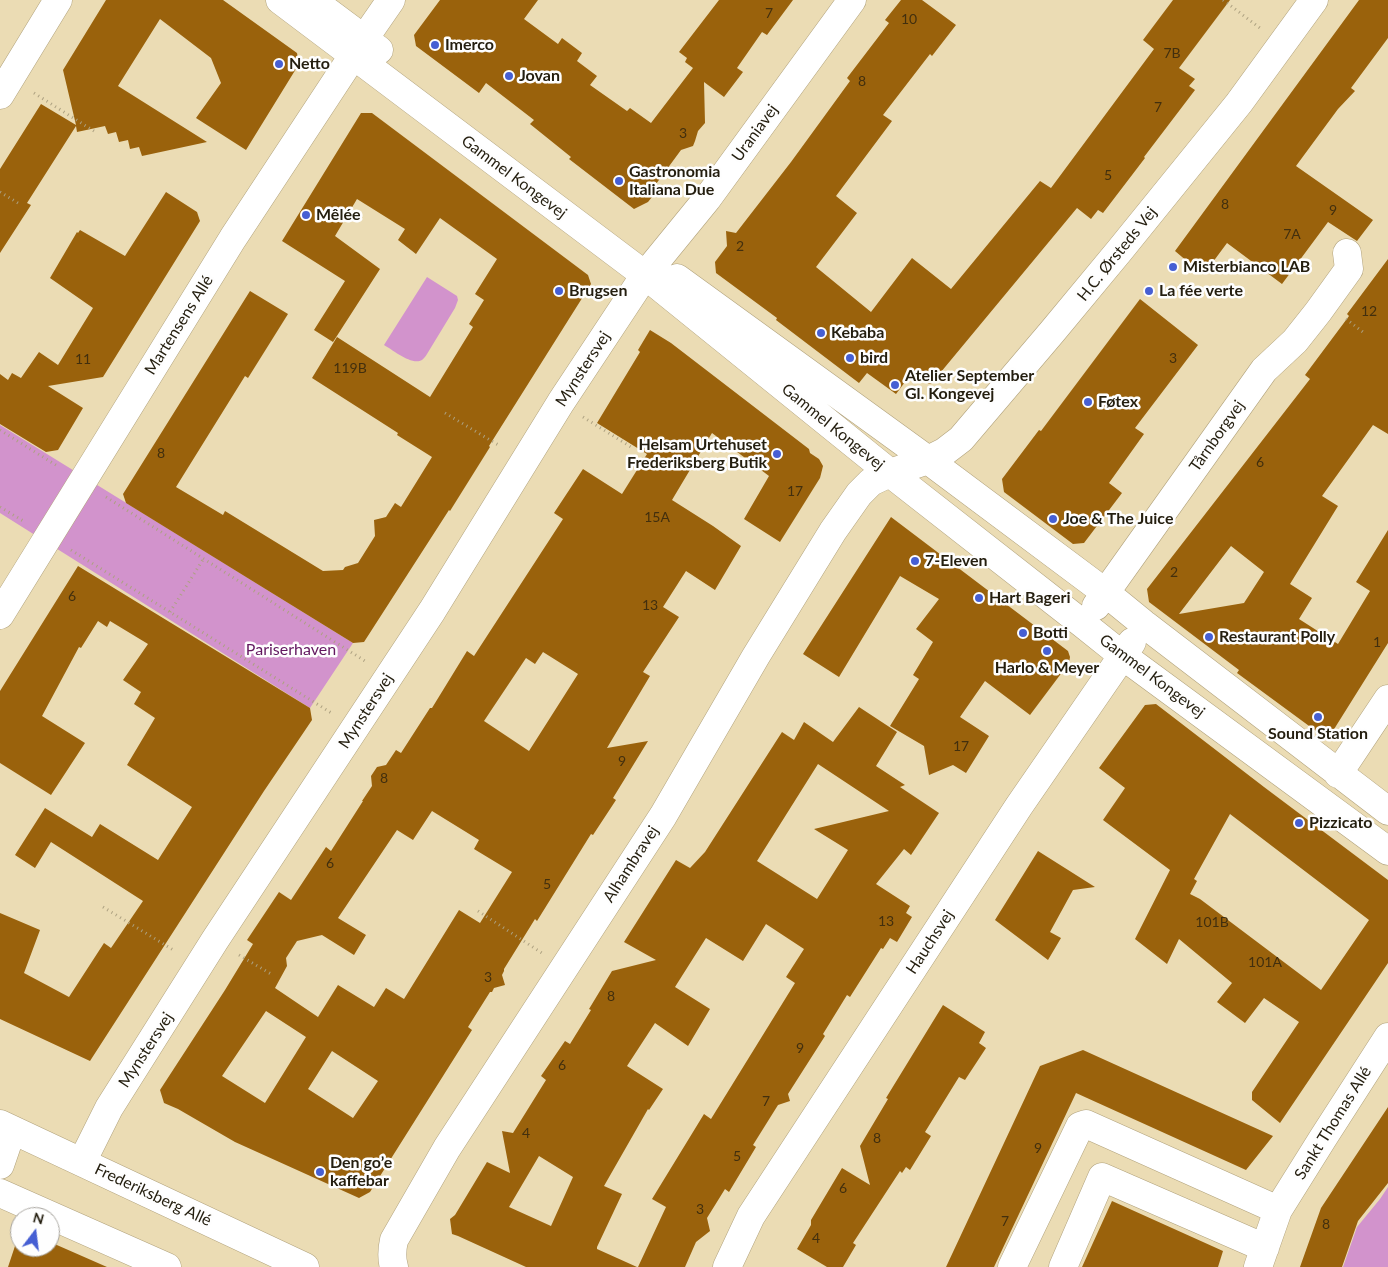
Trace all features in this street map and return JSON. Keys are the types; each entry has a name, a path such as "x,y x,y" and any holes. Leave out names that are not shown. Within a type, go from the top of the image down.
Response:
{"street":[{"path":"6,86 58,0"},
{"name":"Gammel Kongevej","path":"280,0 359,47 650,269 928,460 1106,593 1388,811"},
{"name":"Gammel Kongevej","path":"312,0 359,47"},
{"name":"Martensens Allé","path":"0,615 232,238 391,0"},
{"name":"Uraniavej","path":"650,269 717,186 852,0"},
{"name":"H.C. Ørsteds Vej","path":"890,473 928,460 944,452 961,439 1052,332 1238,103 1314,0"},
{"name":"Tårnborgvej","path":"1083,624 1264,370 1295,341 1349,269 1347,253"},
{"name":"Gammel Kongevej","path":"650,269 890,473 1123,656 1388,851"},
{"name":"Mynstersvej","path":"82,1162 108,1108 215,940 432,611 561,402 650,269"},
{"name":"Alhambravej","path":"394,1267 392,1250 397,1234 447,1148 663,816 756,656 834,531 859,494 871,482 890,473"},
{"name":"Hauchsvej","path":"727,1267 751,1216 1047,765 1144,624"},
{"path":"1338,774 1388,699"},
{"name":"Sankt Thomas Allé","path":"1064,1160 1262,1257 1278,1210 1388,1037"},
{"path":"1012,1267 1080,1126 1086,1124 1278,1210"},
{"path":"0,1165 6,1127"},
{"name":"Frederiksberg Allé","path":"6,1127 305,1267"},
{"path":"1063,1267 1119,1139"},
{"path":"0,1193 167,1267"}],"path":[{"path":"1223,0 1281,44"},
{"path":"6,86 97,132"},
{"path":"0,192 18,203"},
{"path":"561,402 631,447"},
{"path":"445,413 524,461"},
{"path":"0,430 389,676"},
{"path":"0,507 355,728"},
{"path":"170,612 204,558"},
{"path":"103,907 199,966"},
{"path":"478,911 564,968"},
{"path":"215,940 271,974"}],"green space":[{"path":"427,277 457,296 458,300 426,356 422,360 413,361 384,345"},
{"name":"Pariserhaven","path":"0,425 353,643 310,708 0,513"},
{"path":"1388,1187 1388,1267 1343,1267 1357,1227"}],"building":[{"path":"106,0 223,0 297,53 299,64 246,150 196,118 221,83 211,58 160,19 118,86 207,142 142,156 139,147 130,149 128,140 119,142 116,132 108,134 105,126 77,132 76,126 27,203 31,205 0,253 0,169 41,104 76,125 63,70"},
{"path":"440,0 538,0 524,19 558,44 562,38 582,53 577,61 597,76 590,85 627,111 630,108 651,123 693,68 685,62 687,58 679,52 719,0 793,0 767,35 762,32 737,68 743,72 724,97 704,82 705,123 698,131 693,146 681,150 656,184 660,187 648,202 634,209 569,159 571,157 530,124 534,120 486,83 479,93 416,46 414,35"},
{"path":"901,0 922,0 956,25 932,56 930,54 883,115 892,121 836,196 857,213 816,267 871,312 912,258 951,289 1040,181 1051,188 1154,49 1143,40 1173,0 1230,0 1179,68 1195,79 1189,86 1195,90 1103,213 1098,210 1091,219 1077,208 931,384 908,378 896,394 867,373 859,383 776,320 777,318 716,273 715,262 727,246 726,231 736,233 791,162 850,81 847,78 889,23 885,20"},
{"path":"1359,0 1388,0 1388,38 1351,88 1355,91 1338,109 1296,166 1373,220 1357,241 1328,222 1282,284 1227,243 1207,270 1198,264 1195,268 1175,251"},
{"path":"361,113 372,113 588,275 591,284 450,511 364,642 353,643 126,503 123,494 250,291 288,314 248,378 245,376 176,487 223,515 225,511 323,571 343,570 345,567 358,563 375,536 374,520 386,517 395,503 401,507 432,457 312,378 337,337 430,397 473,327 469,324 484,300 475,294 497,259 440,218 416,254 398,240 405,229 357,199 335,236 380,269 333,342 314,330 345,281 282,241"},
{"path":"166,192 197,212 200,221 103,377 48,386 83,408 58,450 46,452 0,424 0,374 8,380 12,373 21,378 39,352 58,365 93,308 50,278 77,232 80,230 125,256"},
{"path":"1388,259 1388,434 1373,425 1322,496 1338,506 1290,584 1312,598 1299,619 1338,644 1370,591 1356,582 1388,530 1388,643 1331,734 1320,734 1237,673 1239,670 1149,602 1147,589 1310,379 1305,375 1349,316 1347,314","holes":["1231,546 1264,572 1244,603 1179,614"]},
{"path":"1140,299 1198,345 1135,428 1144,434 1109,483 1122,493 1084,543 1073,544 1004,492 1002,479 1039,430 1041,431"},
{"path":"650,330 671,343 809,449 810,453 819,459 823,466 820,478 780,542 744,519 769,476 712,433 672,500 741,546 715,590 686,571 663,607 679,617 643,672 650,676 607,748 648,741 613,798 616,800 593,835 591,834 537,921 535,919 504,969 502,975 505,985 494,988 490,992 468,1027 472,1030 370,1192 359,1198 235,1142 164,1103 160,1090 253,944 247,940 279,892 291,900 326,847 331,851 372,786 371,776 377,767 386,765 396,750 401,753 430,708 432,708 467,651 474,656 563,519 554,513 583,469 622,494 647,454 597,423 640,352 638,350","holes":["543,652 578,674 529,751 484,721 526,658 535,664","432,811 479,840 474,849 512,872 480,923 459,910 404,999 386,988 374,1007 338,985 318,1017 275,988 287,966 286,958 297,941 322,935 354,955 366,935 338,918 397,830 413,840","266,1011 306,1037 265,1103 222,1076","332,1051 378,1081 353,1118 308,1089"]},
{"path":"891,517 1068,651 1070,657 1069,663 1030,715 985,681 960,717 989,736 966,773 953,765 929,775 924,746 890,726 919,679 913,675 933,642 916,629 939,599 900,576 839,677 803,654"},
{"path":"78,566 310,708 312,720 90,1061 0,1019 0,913 40,930 24,973 69,997 104,943 111,948 143,901 51,842 35,868 15,855 45,808 92,837 100,824 158,860 192,807 127,765 155,718 134,704 141,692 123,680 148,644 110,621 107,627 98,621 81,648 79,647 42,716 85,743 51,795 0,763 0,691"},
{"path":"1156,704 1388,880 1388,963 1280,1123 1252,1100 1252,1092 1299,1022 1264,998 1245,1023 1217,1002 1232,983 1179,939 1167,964 1135,939 1170,870 1103,820 1125,788 1099,768 1145,705","holes":["1230,814 1369,920 1321,990 1200,899 1190,894 1197,881 1194,879"]},
{"path":"859,707 897,732 876,766 905,785 900,787 939,813 911,855 904,849 876,884 910,906 906,913 912,917 897,942 890,938 883,949 881,948 850,997 847,995 823,1034 825,1036 788,1094 790,1101 778,1105 753,1145 756,1147 729,1192 725,1189 707,1218 710,1231 696,1242 685,1267 638,1267 666,1207 652,1199 704,1114 711,1119 795,983 786,977 804,949 766,924 743,961 706,938 675,987 710,1009 688,1046 655,1023 627,1066 663,1089 648,1109 604,1186 622,1194 597,1249 637,1267 526,1267 452,1234 450,1219 455,1215 487,1162 510,1173 502,1131 513,1133 546,1080 541,1076 565,1041 570,1044 612,971 656,960 624,942 676,860 690,868 705,852 782,732 794,740 804,722 833,742","holes":["818,764 889,811 814,829 848,850 817,899 757,861","539,1156 573,1177 551,1226 509,1207"]},
{"path":"1038,851 1095,887 1073,890 1050,932 1061,938 1048,960 995,920"},
{"path":"943,1005 985,1032 979,1043 986,1048 965,1080 959,1077 925,1132 931,1136 910,1170 906,1167 902,1173 900,1171 853,1243 856,1245 843,1267 827,1267 797,1249 811,1225 811,1220 842,1168 870,1185 860,1146 888,1099 886,1098"},
{"path":"1083,1050 1273,1136 1246,1170 1076,1093 994,1267 946,1267 1040,1066"},
{"path":"1388,1107 1388,1183 1358,1221 1342,1267 1300,1267 1321,1208"},
{"path":"1112,1201 1223,1251 1218,1267 1082,1267"},
{"path":"60,1246 107,1267 8,1267 11,1257 60,1257"}],"place":[{"name":"Imerco","path":"435,45"},
{"name":"Netto","path":"279,64"},
{"name":"Jovan","path":"509,76"},
{"name":"Gastronomia Italiana Due","path":"619,181"},
{"name":"Mêlée","path":"306,215"},
{"name":"Misterbianco LAB","path":"1173,267"},
{"name":"Brugsen","path":"559,291"},
{"name":"La fée verte","path":"1149,291"},
{"name":"Kebaba","path":"821,333"},
{"name":"bird","path":"850,358"},
{"name":"Atelier September Gl. Kongevej","path":"895,385"},
{"name":"Føtex","path":"1088,402"},
{"name":"Helsam Urtehuset Frederiksberg Butik","path":"777,454"},
{"name":"Joe & The Juice","path":"1053,519"},
{"name":"7-Eleven","path":"915,561"},
{"name":"Hart Bageri","path":"979,598"},
{"name":"Botti","path":"1023,633"},
{"name":"Restaurant Polly","path":"1209,637"},
{"name":"Harlo & Meyer","path":"1047,651"},
{"name":"Sound Station","path":"1318,717"},
{"name":"Pizzicato","path":"1299,823"},
{"name":"Den go’e kaffebar","path":"320,1172"}]}
